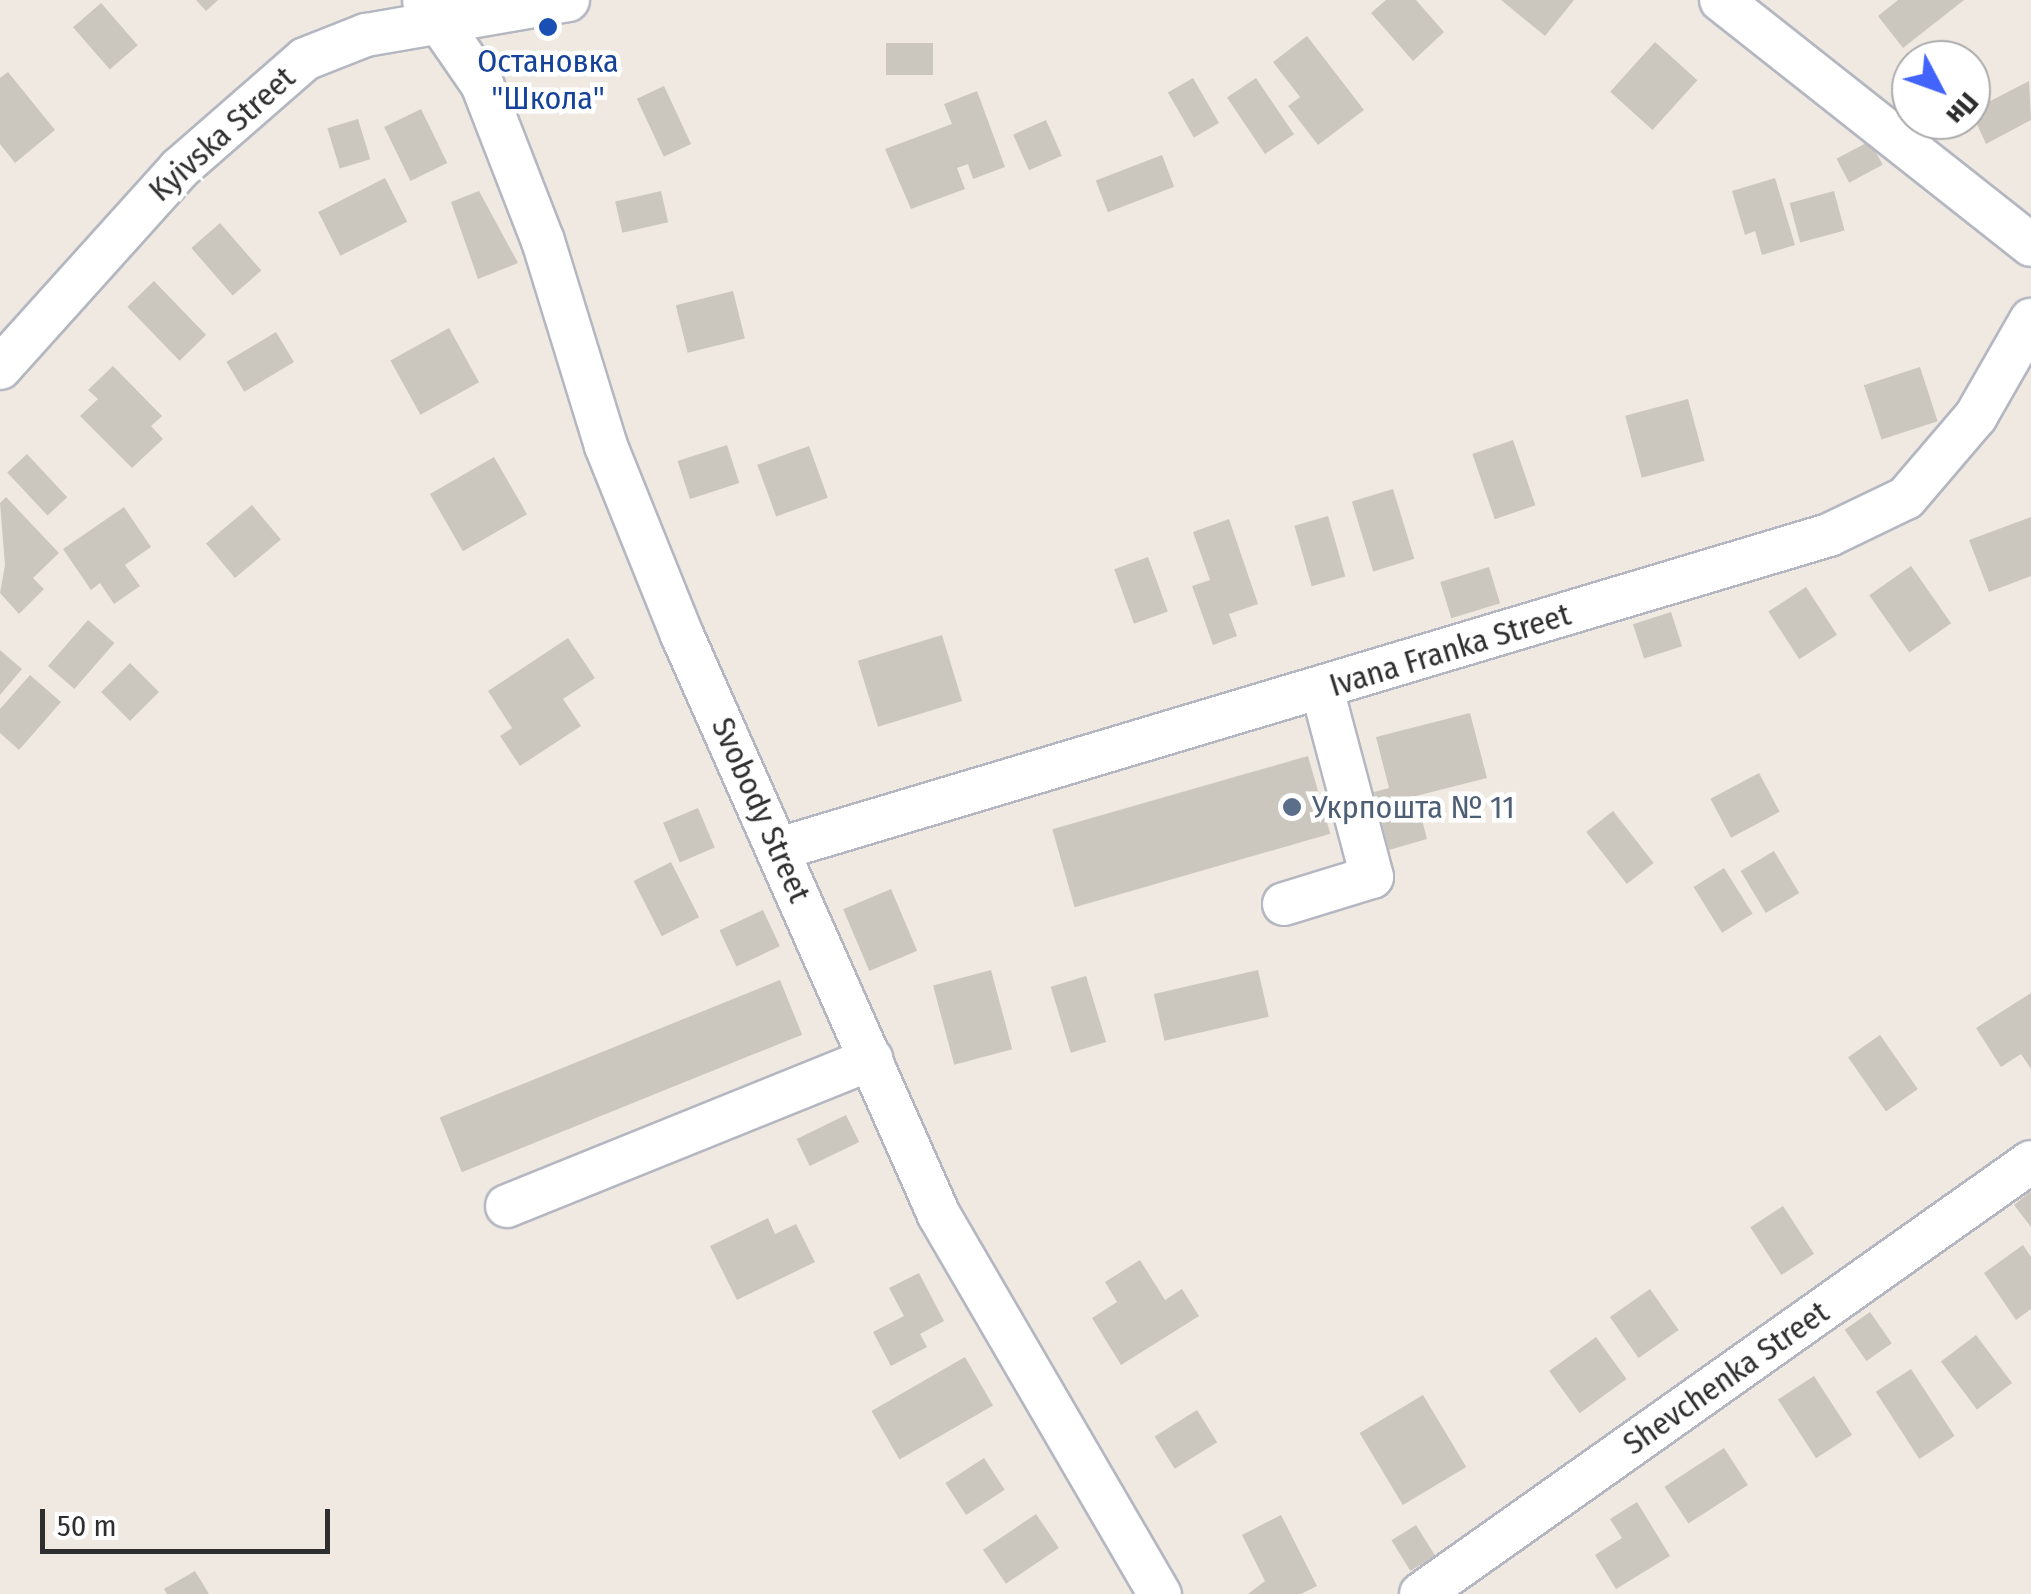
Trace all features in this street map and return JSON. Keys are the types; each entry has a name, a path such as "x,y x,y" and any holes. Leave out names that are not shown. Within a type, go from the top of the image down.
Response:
{"street":[{"name":"Kyivska Street","path":"0,368 105,246 244,106 305,59 433,10 568,0"},
{"path":"1721,0 2031,244"},
{"name":"Svobody Street","path":"433,10 482,84 543,241 606,446 939,1215 1160,1594"},
{"name":"Ivana Franka Street","path":"779,849 1829,535 1906,498 1976,416 2031,320"},
{"path":"1284,904 1372,876 1322,689"},
{"path":"506,1206 871,1059"},
{"name":"Shevchenka Street","path":"1422,1594 2031,1162"}],"building":[{"path":"196,0 218,0 206,11"},
{"path":"1386,0 1416,0 1444,32 1413,61 1371,13"},
{"path":"1501,0 1574,0 1545,36"},
{"path":"1898,0 1964,0 1913,40 1897,40 1878,16"},
{"path":"101,3 138,45 110,70 73,27"},
{"path":"1307,36 1364,110 1318,145 1288,106 1300,97 1273,62"},
{"path":"1655,42 1697,80 1653,130 1610,92"},
{"path":"886,43 933,43 933,75 886,75"},
{"path":"8,72 55,130 15,163 0,144 0,78"},
{"path":"1193,78 1219,123 1194,138 1168,92"},
{"path":"1256,78 1294,134 1265,154 1227,98"},
{"path":"2029,81 2031,120 1986,144 1984,140 1991,140 1991,101"},
{"path":"664,86 691,144 664,157 637,99"},
{"path":"977,91 1005,167 973,179 968,164 957,168 965,189 911,209 885,149 952,124 944,104"},
{"path":"421,109 447,163 410,181 384,127"},
{"path":"358,119 370,159 340,169 327,128"},
{"path":"1046,120 1062,156 1029,170 1013,135"},
{"path":"1870,141 1883,165 1849,183 1836,159"},
{"path":"1162,155 1174,187 1108,212 1096,180"},
{"path":"385,178 407,222 340,256 318,212"},
{"path":"1775,178 1795,245 1762,255 1755,231 1745,235 1732,191"},
{"path":"479,191 518,263 478,279 451,202"},
{"path":"661,191 668,222 622,233 615,202"},
{"path":"1834,191 1845,231 1800,243 1790,203"},
{"path":"220,223 261,271 233,295 191,248"},
{"path":"154,281 206,335 179,361 127,307"},
{"path":"733,291 745,339 688,353 676,305"},
{"path":"449,328 479,382 420,415 390,360"},
{"path":"276,332 294,362 244,392 226,362"},
{"path":"113,366 162,416 151,426 163,439 132,468 80,416 98,399 88,390"},
{"path":"1920,367 1938,421 1882,439 1864,385"},
{"path":"1688,399 1705,461 1642,478 1625,416"},
{"path":"1513,440 1535,505 1495,519 1472,454"},
{"path":"727,445 739,483 690,499 678,461"},
{"path":"809,446 828,498 776,516 757,465"},
{"path":"27,454 67,497 47,516 7,472"},
{"path":"494,457 527,514 463,551 430,494"},
{"path":"1393,489 1414,559 1373,571 1352,502"},
{"path":"6,497 59,553 33,578 44,589 19,614 0,593 5,565 0,503"},
{"path":"252,505 281,539 235,578 206,544"},
{"path":"124,507 151,547 125,565 140,586 114,604 100,583 91,590 63,549"},
{"path":"1328,516 1345,577 1312,586 1294,526"},
{"path":"2031,517 2031,576 1989,592 1969,540"},
{"path":"1229,519 1258,604 1229,614 1237,636 1213,645 1192,586 1210,580 1193,532"},
{"path":"1148,557 1168,612 1134,624 1114,569"},
{"path":"1911,566 1951,623 1909,653 1869,595"},
{"path":"1489,567 1500,603 1451,618 1440,582"},
{"path":"1806,587 1837,635 1799,659 1768,612"},
{"path":"1671,612 1682,646 1644,659 1633,624"},
{"path":"88,620 114,643 74,689 48,666"},
{"path":"942,635 962,701 878,727 858,661"},
{"path":"568,638 595,678 563,699 581,726 520,766 500,736 512,728 488,691"},
{"path":"0,650 22,669 0,695"},
{"path":"130,663 159,692 130,721 101,692"},
{"path":"30,675 61,702 19,750 0,733 0,709"},
{"path":"1470,713 1487,778 1416,796 1427,839 1389,850 1374,792 1389,788 1376,737"},
{"path":"1308,756 1330,834 1075,907 1052,829"},
{"path":"1759,773 1780,812 1731,838 1710,799"},
{"path":"698,808 715,848 680,862 663,823"},
{"path":"1613,811 1654,863 1627,884 1586,832"},
{"path":"1774,851 1799,893 1766,913 1741,871"},
{"path":"671,862 699,917 662,936 634,881"},
{"path":"1724,868 1753,914 1722,933 1693,887"},
{"path":"891,889 917,951 869,971 843,909"},
{"path":"763,910 780,946 736,967 719,930"},
{"path":"991,970 1012,1049 954,1065 933,986"},
{"path":"1258,970 1269,1017 1165,1041 1154,994"},
{"path":"1086,976 1106,1042 1071,1053 1051,987"},
{"path":"780,980 802,1035 462,1172 440,1117"},
{"path":"2031,993 2031,1069 2021,1054 2001,1067 1976,1028"},
{"path":"1880,1035 1918,1089 1886,1111 1848,1057"},
{"path":"846,1115 859,1142 810,1166 797,1139"},
{"path":"2031,1191 2031,1227 2014,1205"},
{"path":"1783,1206 1814,1254 1781,1275 1750,1227"},
{"path":"768,1218 775,1234 796,1224 815,1262 737,1300 710,1246"},
{"path":"2023,1245 2031,1257 2031,1309 2016,1320 1984,1273"},
{"path":"1140,1260 1165,1300 1182,1289 1199,1316 1121,1365 1092,1318 1117,1302 1105,1282"},
{"path":"919,1273 944,1321 920,1334 927,1347 891,1366 873,1332 904,1316 889,1288"},
{"path":"1650,1289 1679,1330 1639,1358 1610,1317"},
{"path":"1870,1312 1892,1343 1866,1361 1845,1330"},
{"path":"1976,1335 2012,1383 1977,1409 1941,1361"},
{"path":"1596,1337 1627,1379 1580,1413 1549,1371"},
{"path":"965,1357 993,1405 899,1459 871,1411"},
{"path":"1911,1369 1955,1436 1919,1459 1876,1392"},
{"path":"1814,1376 1852,1435 1816,1458 1778,1399"},
{"path":"1423,1395 1466,1467 1403,1505 1360,1433"},
{"path":"1197,1410 1217,1442 1175,1469 1155,1436"},
{"path":"1724,1448 1748,1485 1688,1524 1664,1487"},
{"path":"984,1458 1005,1490 966,1515 945,1483"},
{"path":"1637,1502 1670,1556 1616,1589 1595,1555 1622,1538 1610,1519"},
{"path":"1036,1514 1059,1548 1006,1584 983,1550"},
{"path":"1281,1515 1317,1586 1301,1594 1248,1594 1265,1581 1242,1535"},
{"path":"1416,1525 1435,1556 1410,1571 1391,1540"},
{"path":"195,1571 209,1594 167,1594 164,1589"}],"place":[{"name":"Остановка \"Школа\"","path":"548,27"},
{"name":"Укрпошта № 11","path":"1292,807"}]}
